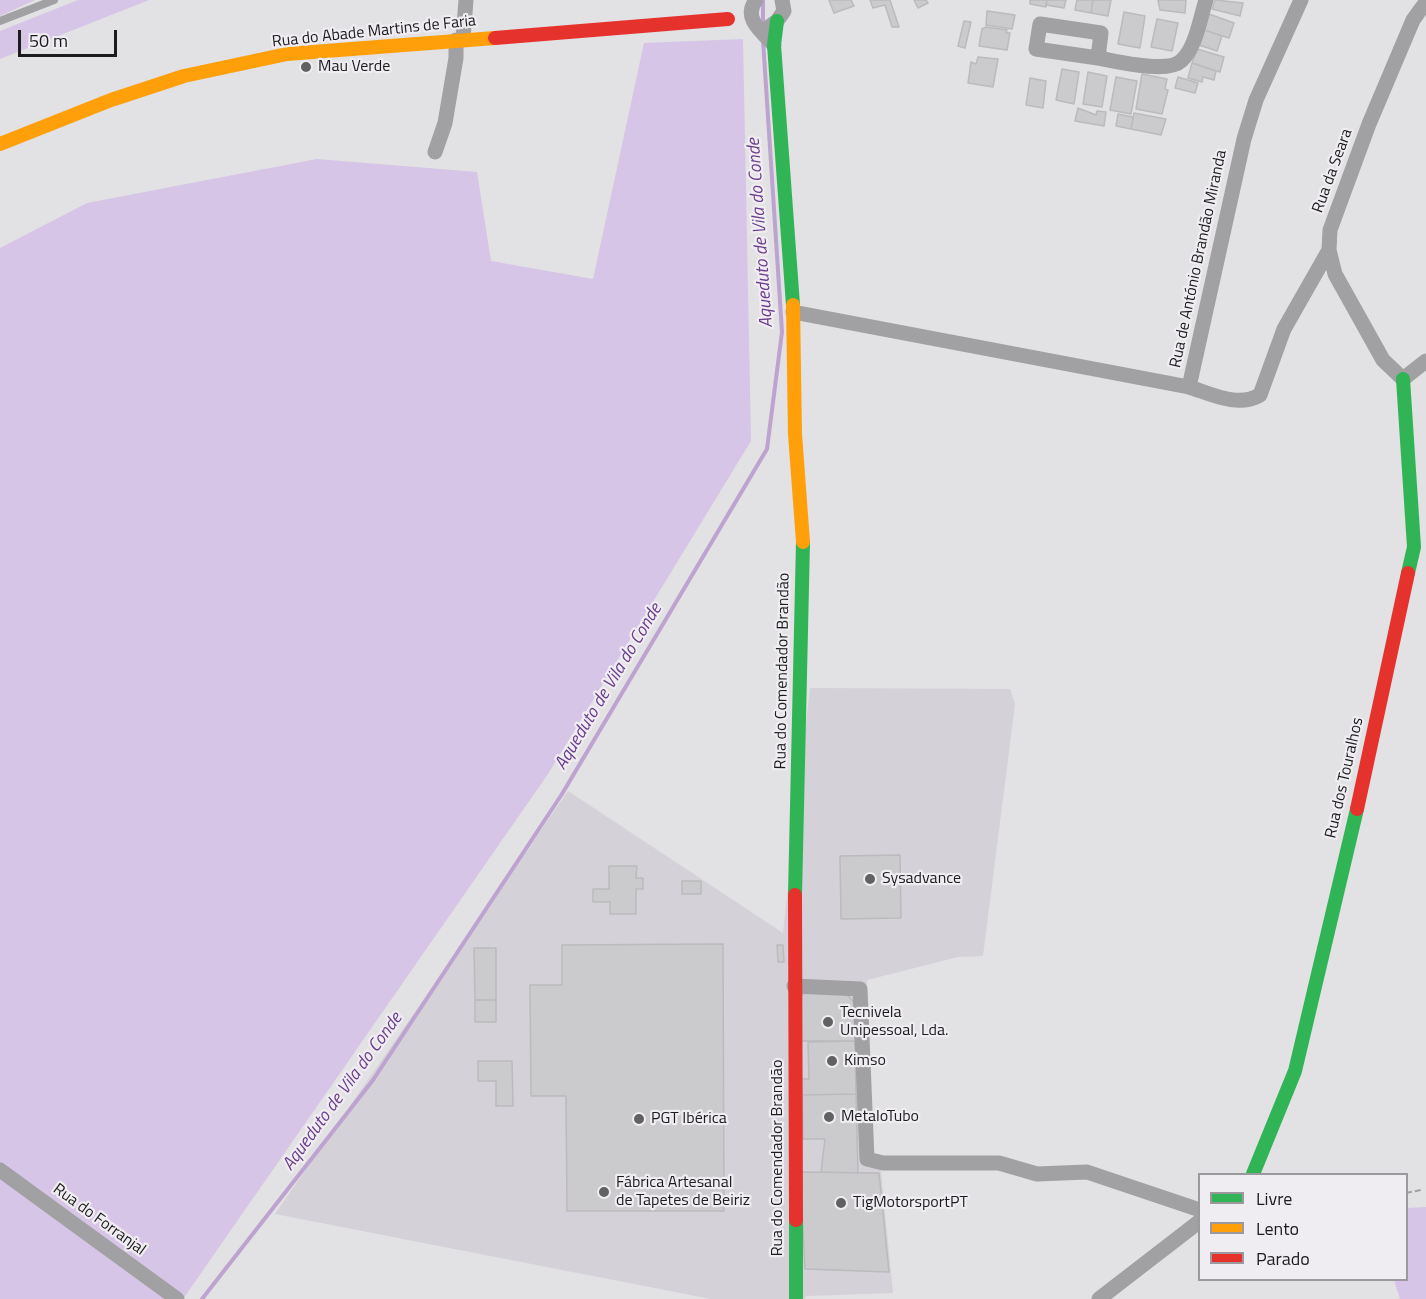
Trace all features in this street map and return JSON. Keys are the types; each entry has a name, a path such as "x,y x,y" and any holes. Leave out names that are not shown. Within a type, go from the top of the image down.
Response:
{"street":[{"path":"435,152 445,123 466,0"},
{"path":"753,14 766,27 777,21 784,11 782,0"},
{"path":"1098,58 1168,68 1175,65 1189,50 1206,0"},
{"name":"Rua de António Brandão Miranda","path":"793,312 1189,387 1244,139 1256,100 1301,0"},
{"name":"Rua da Seara","path":"1403,379 1383,360 1335,274 1329,250 1330,230 1369,124 1413,20 1426,2"},
{"path":"728,19 753,14"},
{"path":"753,14 774,45"},
{"name":"Rua do Abade Martins de Faria","path":"0,144 111,100 184,76 288,54 728,19"},
{"name":"Rua do Comendador Brandão","path":"777,21 774,45 793,312 795,434 803,543 794,986 796,1299"},
{"path":"1189,387 1228,400 1251,400 1260,395 1284,329 1329,250"},
{"path":"1403,379 1426,361"},
{"name":"Rua dos Touralhos","path":"1253,1173 1298,1059 1327,944 1414,547 1403,379"},
{"path":"794,986 860,989 867,1159 883,1163 999,1163 1037,1174 1088,1172 1198,1209"},
{"name":"Rua do Forranjal","path":"0,1170 177,1299"},
{"path":"1099,1299 1198,1223"}],"lane":[{"path":"0,21 54,0"}],"path":[{"path":"1408,1193 1421,1190"}],"shaded area":[{"path":"0,0 35,0 0,16"},
{"path":"78,0 149,0 0,59 0,31"},
{"path":"743,39 751,441 548,774 183,1299 0,1299 0,248 87,203 317,159 477,172 491,261 593,279 644,43"},
{"path":"810,688 1010,689 1015,704 983,956 958,957 867,980 868,1147 881,1171 893,1293 807,1296 804,1299 711,1299 275,1214 568,791 783,933"},
{"path":"1426,1207 1426,1299 1400,1299 1394,1281 1408,1281 1408,1208"}],"building":[{"path":"829,0 851,0 854,6 834,13"},
{"path":"870,0 890,0 899,27 892,27 885,5 873,8"},
{"path":"914,0 926,0 928,3 918,8"},
{"path":"1030,0 1047,0 1046,7 1030,4"},
{"path":"1047,0 1066,0 1064,8 1046,5"},
{"path":"1077,0 1093,0 1091,13 1075,10"},
{"path":"1093,0 1111,0 1108,16 1091,13"},
{"path":"1158,0 1186,0 1185,13 1160,10"},
{"path":"1215,0 1243,3 1240,16 1212,9"},
{"path":"987,11 1015,15 1012,29 986,25"},
{"path":"1124,12 1145,16 1140,48 1118,44"},
{"path":"1209,14 1234,23 1229,38 1204,30"},
{"path":"1157,19 1178,23 1172,51 1151,47"},
{"path":"964,21 971,22 965,48 958,46"},
{"path":"986,27 1007,30 1006,33 1010,33 1007,50 979,46 982,29"},
{"path":"1204,30 1222,36 1217,51 1199,45"},
{"path":"1197,49 1224,57 1220,72 1192,63"},
{"path":"978,57 998,59 993,87 968,83 971,62 976,64"},
{"path":"1192,63 1216,71 1214,80 1203,77 1202,82 1188,78"},
{"path":"1062,69 1079,72 1074,104 1056,100"},
{"path":"1088,72 1107,76 1102,107 1083,104"},
{"path":"1142,74 1167,79 1165,89 1168,90 1162,114 1136,109"},
{"path":"1116,77 1137,81 1131,114 1110,110"},
{"path":"1178,77 1198,83 1195,93 1175,88"},
{"path":"1030,78 1046,81 1043,108 1026,105"},
{"path":"1078,108 1096,115 1097,111 1106,112 1104,126 1075,121"},
{"path":"1134,113 1166,119 1161,135 1131,129"},
{"path":"1118,114 1133,117 1131,129 1116,126"},
{"name":"Sysadvance","path":"900,855 901,918 841,919 840,856"},
{"path":"609,866 637,866 636,878 643,878 643,889 636,889 636,914 610,914 610,902 593,902 593,889 609,889"},
{"path":"682,881 701,881 701,894 682,894"},
{"path":"723,944 724,1211 567,1211 566,1096 531,1096 530,985 562,985 562,945"},
{"path":"777,945 783,945 784,962 778,962"},
{"path":"474,948 496,948 496,1000 475,1000"},
{"name":"Tecnivela Unipessoal, Lda.","path":"806,992 844,992 855,1003 855,1041 801,1041 801,996"},
{"path":"475,1000 496,1000 496,1022 475,1022"},
{"name":"Kimso","path":"855,1041 856,1094 802,1095 801,1079 809,1079 808,1042"},
{"path":"478,1061 512,1061 513,1106 496,1106 496,1081 478,1081"},
{"name":"MetaloTubo","path":"856,1094 858,1173 821,1172 825,1139 803,1139 802,1095"},
{"name":"TigMotorsportPT","path":"800,1172 879,1173 889,1272 805,1269"}],"waterway":[{"name":"Aqueduto de Vila do Conde","path":"763,0 763,26"},
{"name":"Aqueduto de Vila do Conde","path":"202,1299 373,1080 562,794 767,449 782,332 763,40"}],"traffic: fast":[{"path":"777,21 774,45 793,305"},
{"path":"1403,379 1414,547 1408,573"},
{"path":"795,895 803,542"},
{"path":"1253,1173 1295,1071 1357,809"},
{"path":"796,1220 796,1299"}],"traffic: slow":[{"path":"0,144 111,100 184,76 287,54 495,38"},
{"path":"793,305 795,434 803,542"}],"traffic: jam":[{"path":"495,38 728,19"},
{"path":"1357,809 1408,573"},
{"path":"795,895 796,1220"}],"place":[{"name":"Mau Verde","path":"306,67"},
{"name":"Sysadvance","path":"870,879"},
{"name":"Tecnivela Unipessoal, Lda.","path":"828,1022"},
{"name":"Kimso","path":"832,1061"},
{"name":"MetaloTubo","path":"829,1117"},
{"name":"PGT Ibérica","path":"639,1119"},
{"name":"Fábrica Artesanal de Tapetes de Beiriz","path":"604,1192"},
{"name":"TigMotorsportPT","path":"841,1203"}]}
